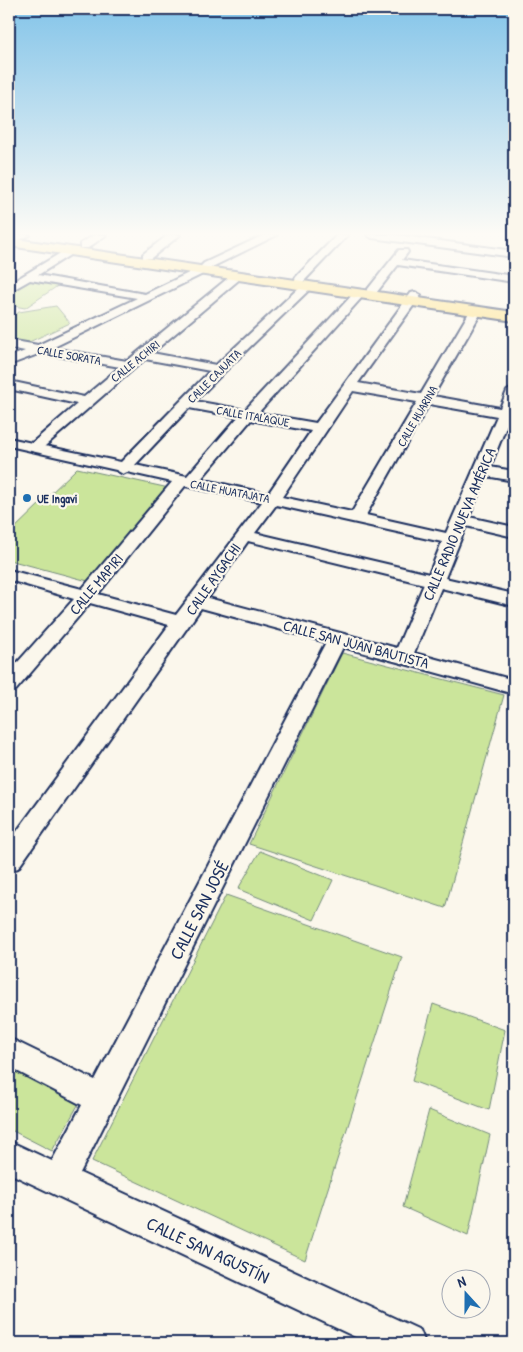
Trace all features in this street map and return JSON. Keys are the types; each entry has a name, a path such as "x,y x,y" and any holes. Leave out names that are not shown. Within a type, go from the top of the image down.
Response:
{"main road":[{"path":"406,298 514,310"},
{"path":"413,299 476,312 514,317"}],"street":[{"path":"9,361 134,298"},
{"path":"34,348 137,298"},
{"name":"CALLE ACHIRI","path":"34,448 211,298"},
{"name":"CALLE CAJUATA","path":"123,469 288,298"},
{"name":"CALLE MAPIRI","path":"9,685 185,482 363,298"},
{"name":"CALLE AYGACHI","path":"9,861 244,535 272,500 320,428 413,299"},
{"name":"CALLE HUARINA","path":"356,519 476,312"},
{"name":"CALLE SORATA","path":"9,344 130,365"},
{"path":"143,355 219,369"},
{"path":"9,385 87,402"},
{"path":"350,386 426,401 506,422"},
{"name":"CALLE RADIO NUEVA AMÉRICA","path":"403,656 482,470 506,422 514,392"},
{"name":"CALLE ITALAQUE","path":"187,404 320,428"},
{"name":"CALLE HUATAJATA","path":"9,442 123,469 452,539"},
{"path":"482,470 514,476"},
{"path":"460,520 514,532"},
{"path":"244,535 514,600"},
{"path":"9,575 182,623"},
{"name":"CALLE SAN JUAN BAUTISTA","path":"198,601 514,687"},
{"name":"CALLE SAN JOSÉ","path":"59,1181 338,638"},
{"path":"9,1052 102,1100"},
{"name":"CALLE SAN AGUSTÍN","path":"9,1157 407,1343"}],"green space":[{"path":"9,298 40,298 25,308 9,305"},
{"path":"56,306 70,323 27,343 9,339 9,319 19,312"},
{"path":"77,468 169,488 88,581 9,560 9,534"},
{"path":"342,653 504,695 445,908 249,844"},
{"path":"260,851 333,880 314,920 238,889"},
{"path":"226,895 402,957 305,1260 92,1161"},
{"path":"433,1004 505,1030 489,1110 412,1081"},
{"path":"9,1062 82,1098 52,1151 9,1129"},
{"path":"429,1110 490,1135 468,1236 403,1207"}],"place":[{"name":"UE Ingavi","path":"27,498"}]}
